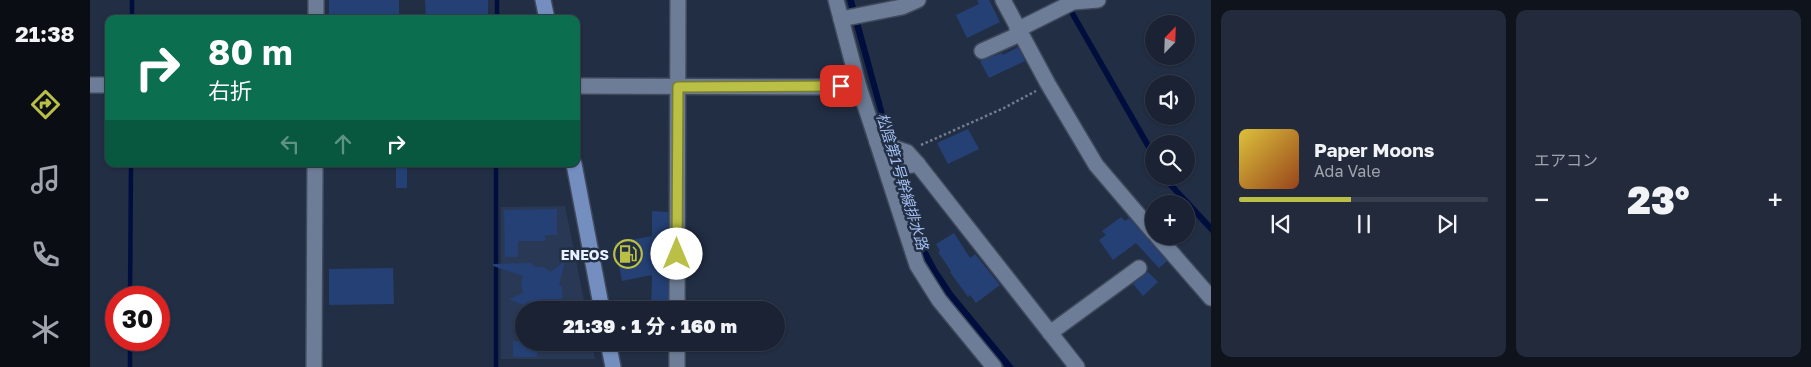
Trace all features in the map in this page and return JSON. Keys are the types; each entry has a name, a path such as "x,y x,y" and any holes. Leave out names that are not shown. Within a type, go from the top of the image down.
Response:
{"main road":[{"path":"543,0 546,15"},
{"path":"575,167 600,301"},
{"path":"610,351 613,367"}],"street":[{"path":"316,0 316,15"},
{"path":"677,301 678,0"},
{"path":"836,0 849,17 859,86 878,142 901,161 1050,333 1077,367"},
{"path":"849,17 902,7 918,0"},
{"path":"1003,0 1048,84 1096,165 1145,222"},
{"path":"982,51 1074,2 1098,0"},
{"path":"90,85 105,85"},
{"path":"580,86 859,86"},
{"path":"878,142 901,161 917,265 939,300 994,367"},
{"path":"314,367 315,167"},
{"path":"1165,245 1211,298"},
{"path":"1050,333 1139,268"},
{"path":"677,351 677,367"}],"path":[{"path":"901,161 1048,84"}],"shaded area":[{"path":"565,206 584,301 515,301 515,351 594,351 595,359 501,359 501,207"}],"water":[{"name":"松陰第1号幹線排水路","path":"847,0 854,0 896,154 927,250 953,293 1014,367 1005,367 945,294 919,250 891,159 885,149 884,132"},
{"path":"1062,1 1073,9 1145,135 1145,146"},
{"path":"1167,185 1175,185 1184,195 1176,195"},
{"path":"1195,207 1211,224 1211,233 1195,216"}],"building":[{"path":"329,0 399,0 399,15 329,15"},
{"path":"425,0 488,0 488,15 426,15"},
{"path":"977,0 989,0 1000,22 967,38 956,15 979,4"},
{"path":"1018,47 1025,61 989,78 980,61 1002,53 1003,55"},
{"path":"968,129 979,149 948,164 937,143"},
{"path":"396,167 407,167 407,188 396,188"},
{"path":"557,209 557,235 545,235 545,241 518,241 518,257 505,257 504,210"},
{"path":"652,211 668,212 668,301 651,301 652,275 622,281 615,243 652,236"},
{"path":"1121,217 1125,221 1129,218 1145,236 1145,245 1153,245 1167,261 1159,268 1136,243 1113,260 1099,240 1106,235 1102,231"},
{"path":"954,233 970,258 975,254 1000,285 976,303 970,295 968,297 938,252 940,251 936,244"},
{"path":"565,261 559,286 562,286 562,299 515,302 509,299 523,293 521,284 523,276 493,266 493,264 530,263 536,267 544,267 550,272"},
{"path":"393,268 394,304 329,305 329,269"},
{"path":"1148,272 1158,282 1143,296 1133,284"},
{"path":"513,341 515,341 515,351 537,351 537,357 513,357"}],"waterway":[{"path":"132,0 132,15"},
{"path":"497,0 497,15"},
{"path":"130,286 131,167"},
{"path":"496,167 496,367"},
{"path":"130,351 130,367"}],"place":[{"name":"ENEOS","path":"628,254"}],"route":[{"path":"677,254 678,87 841,86"}]}
